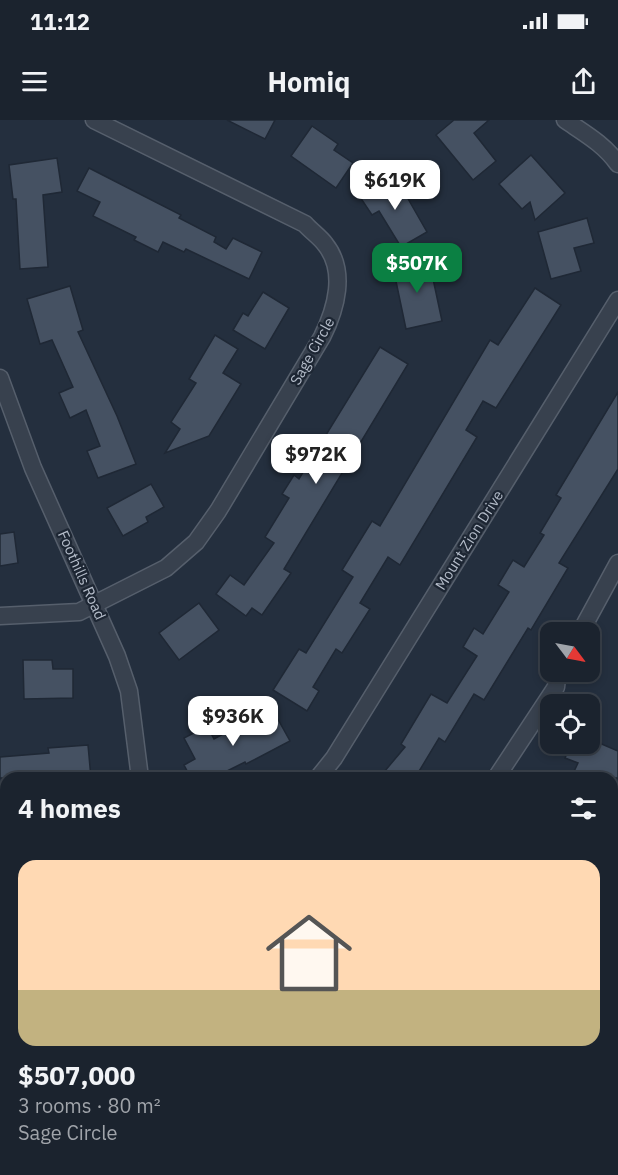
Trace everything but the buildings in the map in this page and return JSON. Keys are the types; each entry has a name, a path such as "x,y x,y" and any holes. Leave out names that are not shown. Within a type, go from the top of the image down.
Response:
{"street":[{"name":"Sage Circle","path":"0,616 79,612 165,568 196,542 218,511 322,337 333,316 338,290 334,264 326,245 305,224 94,120"},
{"path":"565,120 593,138 610,153 618,164"},
{"name":"Mount Zion Drive","path":"323,772 334,758 618,300"},
{"name":"Foothills Road","path":"0,378 33,468 117,656 129,692 139,772"},
{"path":"586,622 618,563"},
{"path":"500,772 556,687 557,682"}]}
